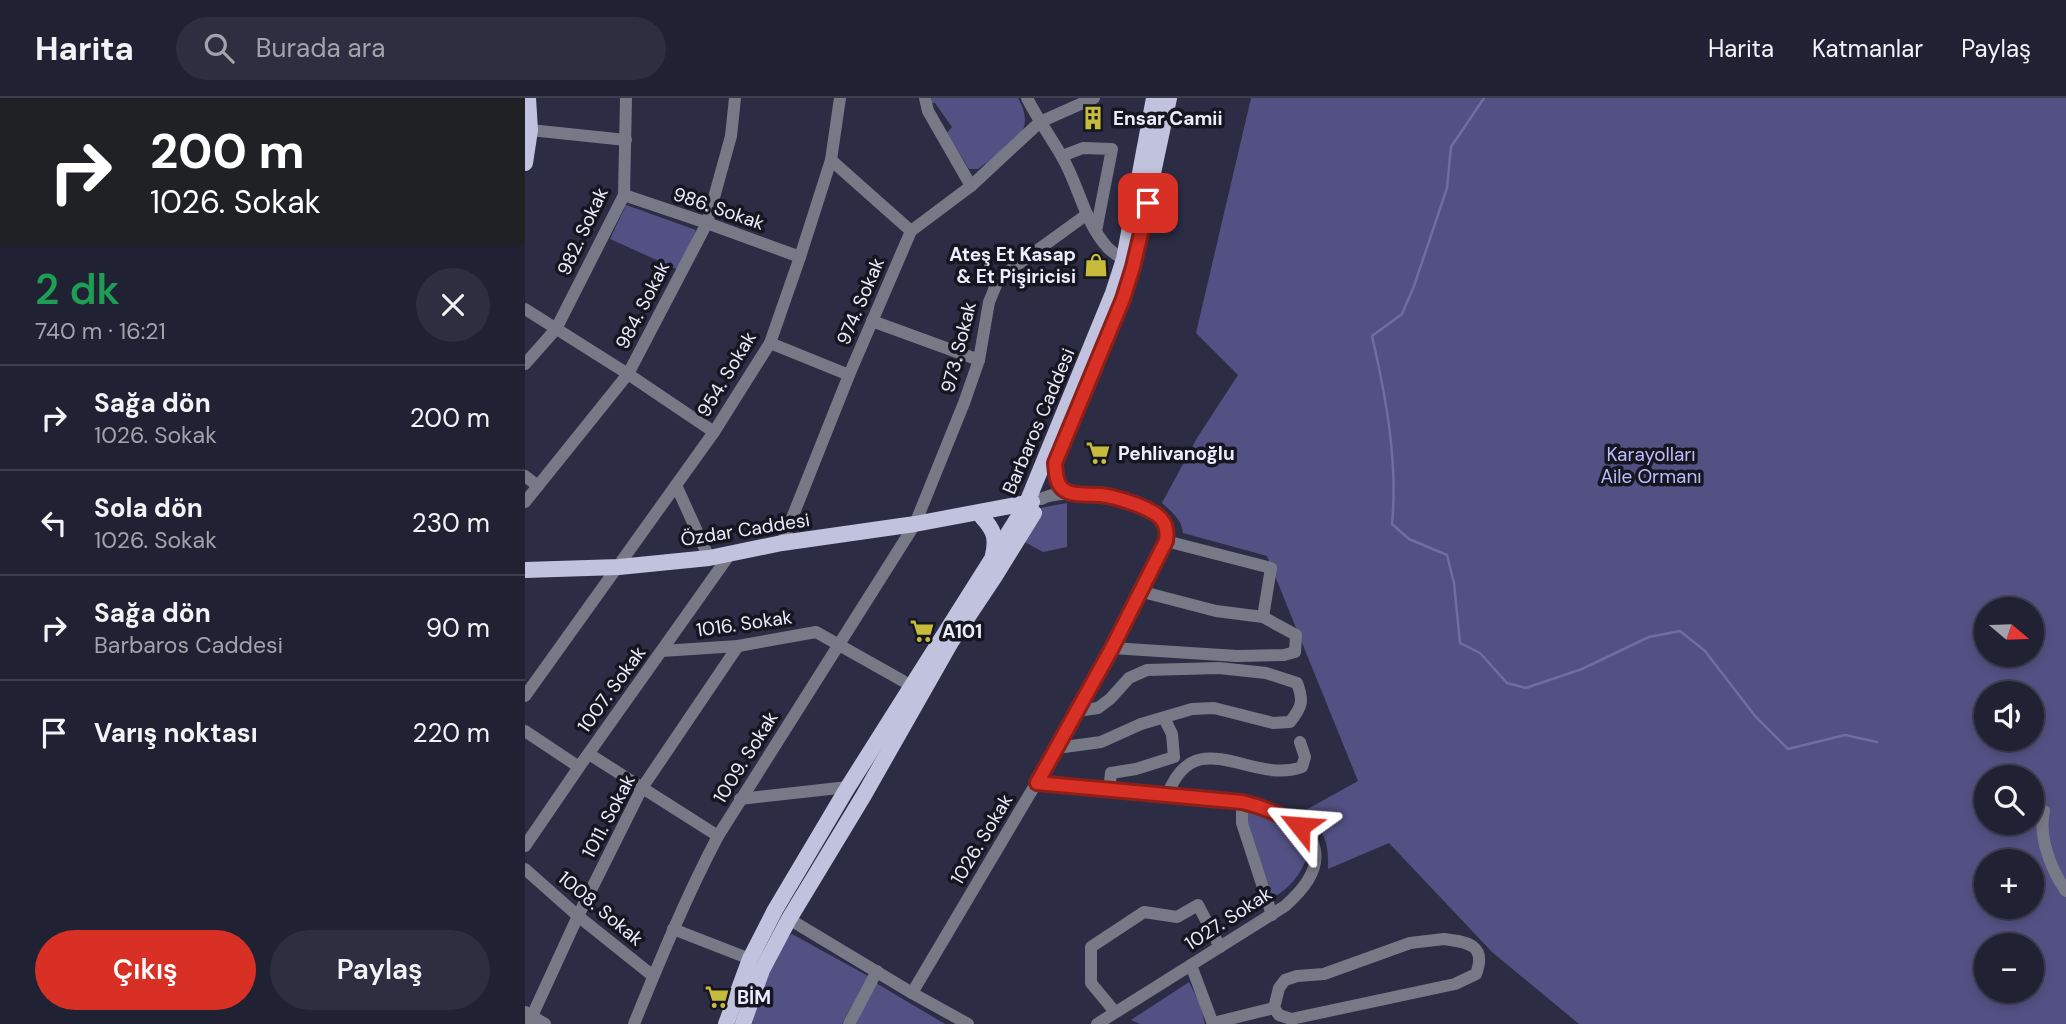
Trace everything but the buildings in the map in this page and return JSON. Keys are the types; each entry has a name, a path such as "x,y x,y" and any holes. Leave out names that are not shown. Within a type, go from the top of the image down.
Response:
{"main road":[{"name":"Barbaros Caddesi","path":"743,1024 762,970 789,919 864,795 951,642 995,576 1055,463 1123,299 1154,98"},
{"name":"Barbaros Caddesi","path":"726,1024 750,959 775,910 848,787 992,558 1030,508 1113,293 1128,263 1169,98"},
{"path":"525,163 530,130 527,102"},
{"name":"Özdar Caddesi","path":"525,570 619,567 709,558 782,544 1030,508"},
{"path":"976,516 990,526 995,536 992,558"}],"street":[{"name":"982. Sokak","path":"525,364 556,329 624,195 626,98"},
{"name":"984. Sokak","path":"525,502 628,374 707,223 731,136 735,98"},
{"name":"954. Sokak","path":"525,696 714,432 769,343 831,160 839,98"},
{"path":"925,98 928,111 971,186"},
{"path":"1027,98 1062,156 1083,201 1086,215 1108,249 1128,263"},
{"name":"974. Sokak","path":"782,544 849,375 911,231 971,186 1040,122 1094,98"},
{"path":"530,130 626,140"},
{"path":"1062,156 1083,148 1112,149 1096,231"},
{"path":"831,160 911,231"},
{"name":"986. Sokak","path":"624,195 800,257"},
{"name":"973. Sokak","path":"915,524 979,360 989,302 999,278 1086,215"},
{"path":"525,309 714,432"},
{"path":"872,321 979,360"},
{"path":"769,343 849,375"},
{"path":"1055,463 1058,483 1075,494"},
{"path":"525,476 538,486"},
{"path":"676,485 709,558"},
{"path":"1030,508 1047,495 1075,494 1101,495 1148,509 1161,517 1166,541 1271,568 1263,617"},
{"name":"1009. Sokak","path":"634,1024 673,929 718,836 915,524"},
{"name":"1026. Sokak","path":"912,993 1037,783 1112,648 1166,541"},
{"name":"1007. Sokak","path":"525,846 730,554"},
{"path":"1112,648 1237,656 1284,655 1295,652 1296,635 1263,617 1216,611 1139,591"},
{"name":"1016. Sokak","path":"662,652 738,646 816,632 903,681"},
{"name":"1011. Sokak","path":"529,1017 642,788 738,646"},
{"path":"1056,748 1101,742 1141,724 1192,709 1214,708 1273,723 1290,722 1299,711 1303,697 1297,683 1266,673 1219,668 1147,670 1129,678 1098,708 1077,711"},
{"path":"1109,791 1111,773 1136,769 1174,757 1173,734 1164,718"},
{"path":"525,731 579,766"},
{"path":"1167,796 1173,779 1192,762 1207,758 1223,759 1271,771 1290,772 1302,767 1305,757 1300,742"},
{"path":"589,754 718,836"},
{"name":"1027. Sokak","path":"1037,783 1242,802 1265,807 1309,833 1316,852 1316,861 1309,879 1297,896 1272,915 1097,1024"},
{"path":"740,799 848,787"},
{"path":"1242,802 1242,823 1272,915"},
{"path":"2043,835 2057,879 2066,891"},
{"name":"1008. Sokak","path":"525,869 653,976"},
{"path":"1115,1012 1091,983 1091,947 1144,912 1177,917 1198,905 1220,947"},
{"path":"789,919 968,1024"},
{"path":"673,929 750,959"},
{"path":"1444,939 1461,941 1473,946 1478,953 1480,963 1476,974 1455,984 1291,1018 1279,1015 1274,1008 1279,988 1286,981 1297,976 1324,974 1410,943 1444,939"},
{"path":"1191,965 1213,1023 1274,1008"},
{"path":"849,1024 877,971"},
{"path":"529,1017 545,1024"}],"green space":[{"path":"932,98 1018,98 1024,111 1022,132 999,155 978,169 969,169 947,133 952,127 935,103 931,103"},
{"name":"Karayolları Aile Ormanı","path":"1251,98 2066,98 2066,1024 1579,1024 1492,952 1389,843 1328,869 1324,837 1304,811 1358,781 1267,556 1183,533 1179,520 1162,503 1197,438 1238,375 1196,333"},
{"path":"626,205 696,230 679,270 610,239"},
{"path":"1067,503 1067,547 1043,552 1021,540 1040,508"},
{"path":"1248,811 1282,828 1307,857 1294,880 1273,898 1247,824"},
{"path":"792,934 868,976 842,1024 752,1024 771,962 777,950"},
{"path":"1189,982 1200,1004 1205,1024 1140,1024 1131,1020"},
{"path":"876,983 945,1024 854,1024"}],"waterway":[{"path":"1484,98 1451,147 1447,188 1402,314 1372,336 1382,382 1392,453 1392,524 1409,539 1447,555 1454,583 1460,643 1480,653 1507,683 1526,688 1582,669 1649,637 1680,631 1705,651 1755,716 1788,749 1845,735 1877,742"}],"place":[{"name":"Ensar Camii","path":"1093,118"},
{"name":"Ateş Et Kasap & Et Pişiricisi","path":"1096,265"},
{"name":"Pehlivanoğlu","path":"1098,453"},
{"name":"A101","path":"922,631"},
{"name":"BİM","path":"717,997"}],"route":[{"path":"1148,203 1123,299 1055,463 1058,483 1069,493 1119,499 1148,509 1161,517 1167,533 1166,541 1112,648 1037,783 1242,802 1265,807 1300,826"}]}
